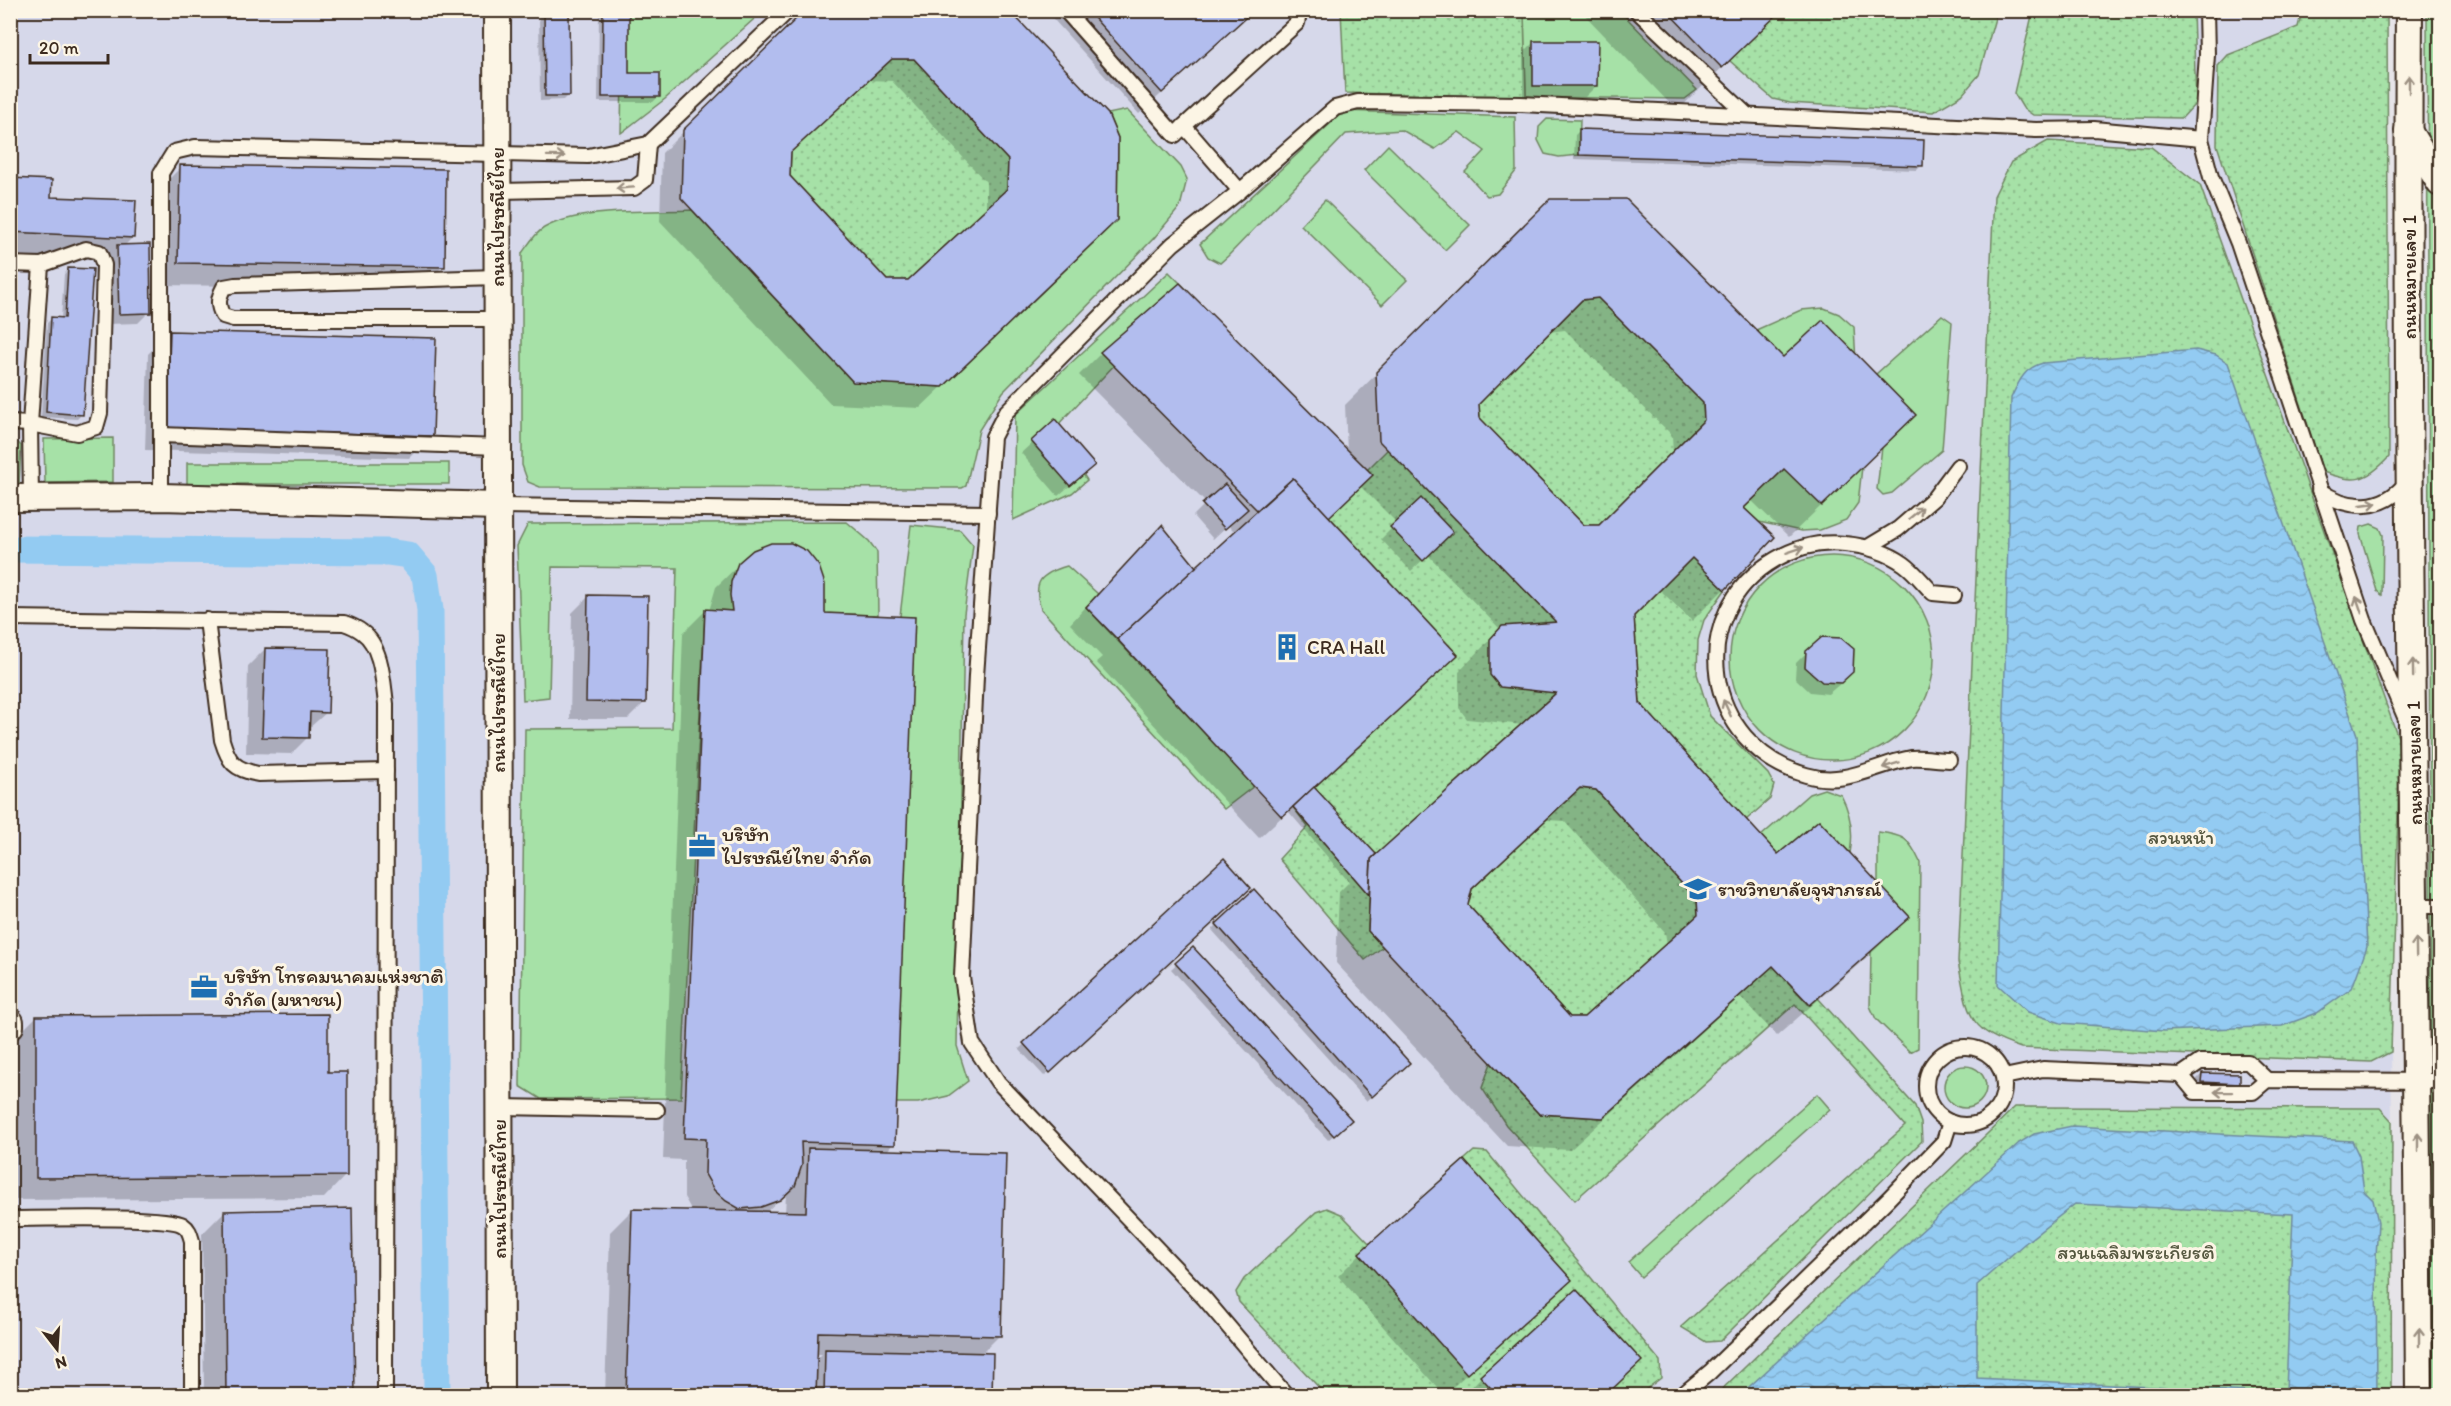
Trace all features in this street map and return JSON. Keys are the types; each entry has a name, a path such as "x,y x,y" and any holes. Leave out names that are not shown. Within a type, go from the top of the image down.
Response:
{"street":[{"name":"ถนนไปรษณีย์ไทย","path":"497,10 500,1395"},
{"name":"ถนนหมายเลข 1","path":"2409,10 2410,478 2414,736 2428,906 2429,1080 2419,1395"},
{"path":"2408,131 2440,183"},
{"path":"21,498 161,497 498,506"}],"lane":[{"path":"161,497 161,173 174,152 195,147 588,156 648,144 789,10"},
{"path":"1065,10 1175,135 1297,23 1300,10"},
{"path":"1636,10 1746,114"},
{"path":"2206,10 2207,55 2201,139 2211,177 2238,243 2364,620 2414,736"},
{"path":"1287,1395 1204,1298 998,1082 972,1043 962,977 976,676 993,437 1006,412 1173,244 1239,191 1335,108 1358,102 1521,104 2036,130 2094,129 2201,139"},
{"path":"1184,126 1239,191"},
{"path":"497,191 634,188 645,180 648,144"},
{"path":"10,264 41,265 86,249 99,252 104,265 100,413 96,427 77,433 30,424 10,423"},
{"path":"21,498 30,424 41,265"},
{"path":"497,277 235,285 224,287 219,296 219,308 223,316 233,319 498,319"},
{"path":"161,435 498,447"},
{"path":"1869,547 1898,529 1934,498 1958,466"},
{"path":"2319,490 2333,500 2358,506 2385,502 2397,494 2410,478"},
{"path":"498,506 988,513"},
{"path":"1949,760 1913,758 1849,778 1808,776 1773,762 1744,738 1724,706 1715,670 1719,632 1734,597 1758,569 1791,550 1828,542 1869,547 1905,564 1933,593 1954,595"},
{"path":"10,618 344,622 363,632 373,646 382,670 386,704 385,1395"},
{"path":"207,620 222,740 228,758 241,770 258,774 386,771"},
{"path":"1960,1046 1985,1051 1996,1060 2004,1077 2004,1097 1998,1109 1988,1119 1976,1124 1963,1125 1950,1122 1935,1111 1926,1094 1926,1081 1930,1069 1937,1058 1948,1050 1960,1046"},
{"path":"2004,1077 2043,1069 2181,1075 2200,1062 2248,1062 2267,1080"},
{"path":"2181,1075 2195,1092 2253,1092 2267,1080 2429,1080"},
{"path":"499,1107 657,1110"},
{"path":"1681,1395 1710,1372 1888,1199 1944,1141 1950,1122"},
{"path":"10,1219 138,1220 181,1224 189,1230 192,1241 192,1395"}],"shaded area":[{"path":"10,11 2385,11 2385,124 2400,743 2391,1052 2392,1121 2380,1108 2015,1107 1715,1395 11,1395"}],"green space":[{"path":"623,11 763,11 665,99 621,133"},
{"path":"1341,11 1524,11 1526,97 1345,93"},
{"path":"1524,11 1620,11 1697,90 1685,99 1526,97"},
{"path":"1683,11 1997,11 1979,75 1962,95 1933,112 1790,103 1773,99 1730,61"},
{"path":"2033,11 2193,11 2196,103 2182,118 2033,115 2023,108 2014,93"},
{"path":"2302,11 2387,11 2389,457 2373,472 2352,479 2323,472 2217,145 2218,66 2228,55 2298,27"},
{"path":"2427,11 2440,11 2440,1396 2432,1395"},
{"path":"892,59 914,59 1008,160 1007,189 908,280 887,280 790,176 791,152"},
{"path":"1127,110 1181,167 1187,179 1180,207 1154,238 1003,392 979,430 966,486 962,488 540,487 528,482 522,465 522,253 544,228 576,217 595,214 692,210 853,382 943,387 1117,220 1118,138 1108,114"},
{"path":"1344,111 1515,117 1516,171 1498,194 1487,196 1465,172 1485,151 1459,132 1435,149 1402,130 1346,134 1228,256 1220,263 1208,257 1200,244"},
{"path":"1547,119 1580,120 1579,155 1559,157 1545,154 1538,140 1539,127"},
{"name":"สวนหน้า","path":"2048,141 2151,147 2200,185 2400,743 2391,1052 2371,1062 2021,1048 1989,1034 1979,1026 1968,1007 1958,962 1994,196 2011,162"},
{"path":"1388,145 1470,225 1445,250 1364,170"},
{"path":"1325,200 1407,280 1382,305 1301,225"},
{"path":"1169,272 1186,289 1054,429 1087,480 1072,493 1013,520 1015,415"},
{"path":"1598,298 1703,403 1704,420 1599,525 1584,525 1480,418 1479,404 1582,300"},
{"path":"1824,308 1839,314 1854,327 1862,467 1858,503 1846,520 1820,530 1801,531 1759,522 1744,508 1784,469 1756,330 1801,310"},
{"path":"1942,315 1952,322 1942,450 1892,493 1883,495 1877,489 1882,447 1876,374"},
{"path":"11,435 21,446 19,484 11,484"},
{"path":"113,438 113,482 45,483 44,439"},
{"path":"1388,449 1556,622 1556,693 1371,859 1368,931 1383,947 1365,960 1279,859 1308,827 1293,807 1457,655 1325,512"},
{"path":"187,463 449,463 449,484 187,484"},
{"path":"847,522 869,541 877,552 878,615 705,610 681,1098 541,1099 520,1086 525,729 672,728 677,568 552,567 549,697 523,700 517,546 528,524"},
{"path":"2371,524 2380,528 2383,535 2382,595 2377,591 2360,534 2361,527"},
{"path":"911,525 960,530 973,545 964,614 957,1046 968,1081 948,1096 918,1103 896,1103 900,616"},
{"path":"1832,556 1852,558 1871,564 1904,586 1926,619 1932,638 1934,658 1932,678 1926,697 1904,730 1871,752 1852,758 1832,760 1812,758 1793,752 1760,730 1738,697 1732,678 1730,658 1732,638 1738,619 1760,586 1793,564 1812,558"},
{"path":"1692,558 1725,590 1704,620 1698,640 1697,674 1710,716 1768,774 1774,785 1770,799 1746,820 1640,703 1634,616"},
{"path":"1067,566 1098,594 1086,607 1254,786 1224,809 1041,609 1037,592 1040,580 1050,572"},
{"path":"1580,788 1596,790 1697,900 1698,915 1584,1017 1570,1017 1468,905 1472,889"},
{"path":"1824,789 1841,795 1844,802 1852,830 1850,853 1819,820 1778,854 1761,836 1809,794"},
{"path":"1878,832 1905,839 1920,862 1918,1048 1910,1052 1876,1019 1870,1006 1871,951 1878,883"},
{"path":"1773,966 1809,1005 1818,998 1915,1106 1921,1123 1922,1141 1720,1341 1706,1342 1681,1327 1905,1126 1795,1004 1575,1200 1506,1125 1482,1088 1491,1063 1539,1114 1603,1118"},
{"path":"1965,1066 1980,1072 1986,1087 1980,1102 1965,1108 1950,1102 1944,1087 1950,1072"},
{"path":"1817,1094 1830,1109 1641,1277 1628,1262"},
{"name":"สวนเฉลิมพระเกียรติ","path":"2015,1107 2380,1108 2392,1121 2391,1395 1715,1396"},
{"path":"1474,1151 1487,1152 1660,1361 1661,1378 1637,1396 1326,1395 1239,1302 1236,1292 1244,1279 1316,1212 1327,1208 1341,1214 1370,1244"}],"water":[{"name":"สวนหน้า","path":"2196,350 2216,355 2228,363 2357,735 2367,947 2352,988 2317,1013 2282,1026 2164,1031 2061,1023 2028,1012 1998,985 2011,398 2027,372 2043,363"},
{"path":"2072,1126 2352,1141 2359,1156 2364,1191 2373,1200 2378,1222 2377,1395 1740,1395 2019,1143 2034,1134","holes":["2075,1204 2293,1214 2286,1391 2271,1393 1977,1378 1977,1285"]}],"building":[{"path":"544,10 569,10 570,96 545,96"},
{"path":"603,10 629,10 629,73 660,73 660,97 602,97"},
{"path":"805,10 1009,10 1108,114 1118,138 1117,220 943,387 853,382 681,198 683,130","holes":["892,59 914,59 1008,160 1007,189 908,280 887,280 790,176 791,152"]},
{"path":"1087,10 1254,10 1162,93"},
{"path":"1666,10 1782,10 1722,68"},
{"path":"1533,41 1598,41 1597,86 1533,86"},
{"path":"10,67 14,67 13,156 10,156"},
{"path":"1579,129 1924,140 1923,166 1579,155"},
{"path":"180,165 446,169 445,267 178,263"},
{"path":"10,178 52,180 51,197 136,200 134,238 10,232"},
{"path":"1550,199 1626,199 1783,357 1823,320 1916,415 1822,506 1784,469 1744,508 1775,537 1725,590 1692,558 1634,616 1640,703 1755,829 1778,854 1819,820 1910,917 1810,1005 1773,966 1603,1118 1539,1114 1368,931 1371,859 1556,693 1500,687 1490,675 1490,639 1502,626 1556,622 1379,441 1376,372","holes":["1598,298 1703,403 1704,420 1599,525 1584,525 1480,418 1479,404 1582,300","1580,788 1596,790 1697,900 1698,915 1584,1017 1570,1017 1468,905 1472,889"]},
{"path":"150,244 151,313 119,314 117,245"},
{"path":"68,268 93,269 83,415 46,412 51,317 65,318"},
{"path":"1180,283 1373,475 1329,517 1293,478 1257,510 1100,352"},
{"path":"170,331 436,338 433,436 167,428"},
{"path":"1055,419 1095,465 1070,486 1031,441"},
{"name":"CRA Hall","path":"1293,478 1458,655 1282,817 1117,639"},
{"path":"1225,484 1248,509 1225,529 1202,504"},
{"path":"1421,498 1453,532 1423,561 1390,527"},
{"path":"1162,525 1196,567 1117,639 1086,607"},
{"path":"771,543 791,543 807,551 819,566 825,584 825,613 915,617 895,1145 801,1142 802,1165 795,1186 780,1200 761,1207 740,1209 726,1201 714,1190 705,1174 706,1139 684,1138 705,609 732,611 731,582 738,563 753,550"},
{"path":"588,595 648,596 646,703 586,702"},
{"path":"1822,637 1841,638 1854,649 1853,672 1841,683 1822,682 1805,667 1806,651"},
{"path":"265,648 330,649 328,713 310,712 309,738 262,737"},
{"path":"1314,787 1376,854 1371,859 1369,895 1293,807"},
{"path":"1224,858 1251,888 1050,1073 1023,1043"},
{"path":"1254,889 1410,1063 1372,1097 1216,924"},
{"path":"1193,947 1352,1120 1334,1136 1175,963"},
{"path":"328,1014 328,1072 347,1072 347,1176 36,1178 36,1016"},
{"path":"2202,1073 2240,1074 2240,1084 2201,1082"},
{"path":"808,1148 1006,1153 1001,1336 818,1332 816,1396 626,1396 632,1209 806,1212"},
{"path":"1464,1160 1572,1280 1467,1374 1359,1253"},
{"path":"352,1208 355,1396 226,1396 224,1211"},
{"path":"1576,1289 1642,1361 1605,1396 1498,1396 1480,1376"},
{"path":"825,1349 993,1353 992,1396 824,1396"}],"waterway":[{"path":"10,549 387,552 408,555 425,575 430,610 437,1396"}],"place":[{"name":"CRA Hall","path":"1287,647"},
{"name":"บริษัท ไปรษณีย์ไทย จำกัด","path":"702,846"},
{"name":"ราชวิทยาลัยจุฬาภรณ์","path":"1698,889"},
{"name":"บริษัท โทรคมนาคมแห่งชาติ จำกัด (มหาชน)","path":"204,987"}]}
